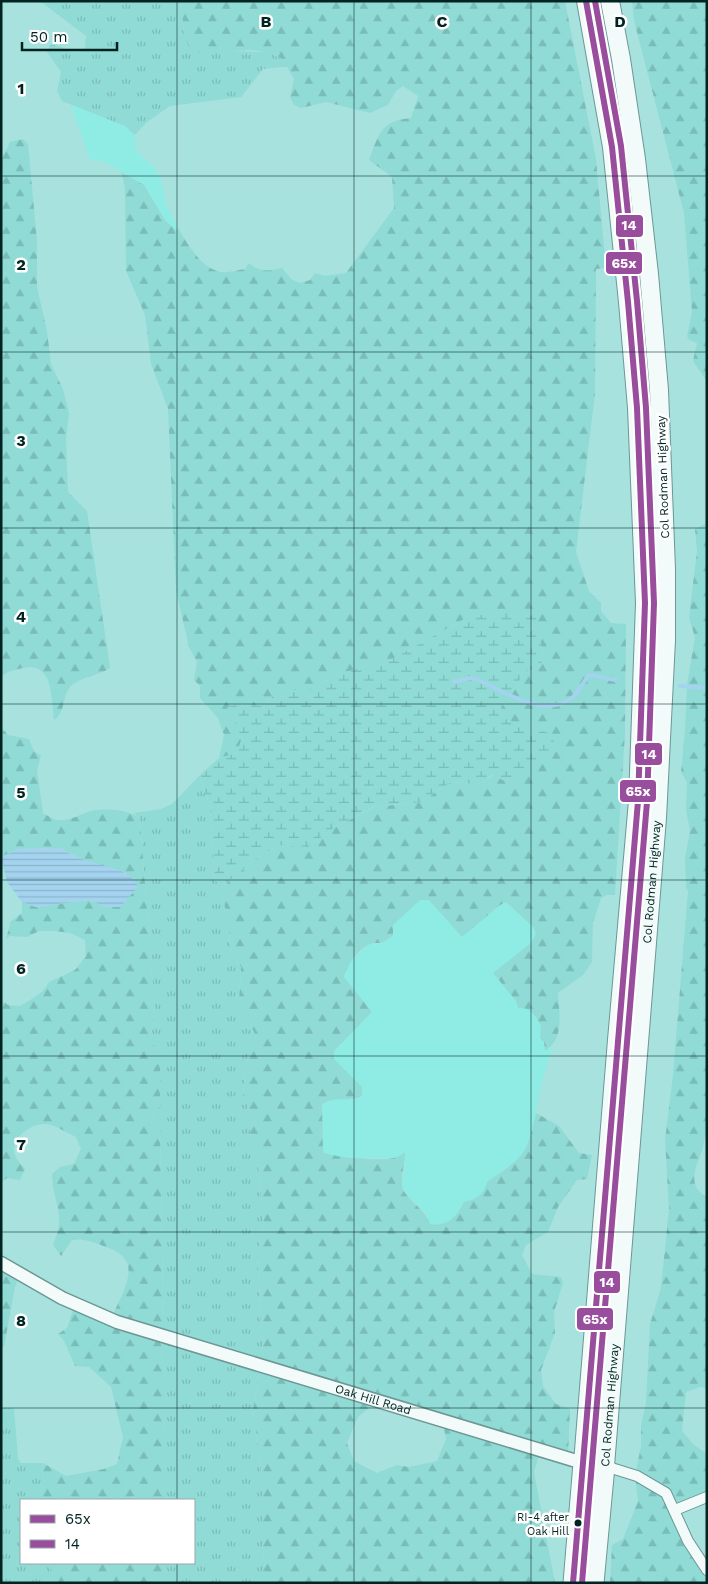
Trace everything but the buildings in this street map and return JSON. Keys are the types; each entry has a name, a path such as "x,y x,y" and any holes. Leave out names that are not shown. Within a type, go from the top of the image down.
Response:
{"highway":[{"name":"Col Rodman Highway","path":"573,1583 616,1040 638,801 645,603 638,418 628,302 612,147 586,1"},
{"name":"Col Rodman Highway","path":"594,1583 658,818 664,719 666,596 659,390 649,274 622,58 610,1"}],"street":[{"name":"Oak Hill Road","path":"1,1263 62,1298 117,1322 583,1463 605,1466 653,1484 666,1493 688,1541 707,1570"},
{"path":"675,1510 707,1497"}],"shaded area":[{"path":"75,106 125,126 135,135 136,151 153,166 161,179 166,204 178,228 176,230 165,220 144,185 103,161 90,160 71,107"},
{"path":"59,848 81,859 129,875 138,887 120,907 107,907 88,900 36,907 22,902 7,882 1,857 18,849"},
{"path":"420,900 429,900 462,936 506,902 534,928 536,934 531,943 494,974 516,1001 532,1011 541,1026 540,1038 544,1041 545,1051 553,1047 542,1081 529,1145 520,1158 487,1182 485,1190 477,1199 464,1202 455,1219 438,1225 430,1224 427,1215 406,1194 402,1185 405,1167 394,1158 330,1157 323,1152 322,1104 332,1098 355,1100 344,1070 333,1058 335,1050 348,1036 347,982 344,976 347,965 369,944 380,944 393,925"}],"green space":[{"path":"40,1 181,1 184,35 225,51 268,52 282,59 282,67 263,69 241,97 170,106 147,122 135,135 125,126 62,101 57,91 61,72 47,52 50,45 59,46 71,52 80,51 85,48 86,36"},
{"path":"181,1 565,1 596,159 606,268 596,269 595,393 576,552 589,591 601,603 601,611 611,623 626,624 625,733 615,895 607,895 601,898 593,923 592,962 583,975 558,993 560,1017 558,1033 556,1040 545,1051 544,1041 540,1038 541,1026 537,1018 529,1010 518,1008 516,1001 493,973 531,943 536,934 534,928 506,902 462,937 429,900 420,900 393,925 393,935 382,943 368,945 356,955 347,968 344,977 372,1012 335,1050 333,1058 362,1087 362,1096 352,1099 328,1101 322,1104 323,1152 347,1157 379,1159 394,1158 405,1152 403,1190 424,1213 430,1224 442,1224 451,1220 464,1202 479,1196 487,1182 509,1167 522,1155 529,1139 536,1113 559,1126 579,1153 592,1155 587,1179 577,1180 558,1207 548,1232 526,1245 522,1255 532,1274 561,1277 563,1283 554,1312 555,1333 541,1370 543,1386 556,1404 570,1409 568,1458 540,1452 534,1472 555,1583 266,1583 263,1546 263,1482 253,1409 263,1351 257,1254 264,1223 257,1153 247,1141 254,1121 243,1096 245,1067 256,1036 239,1001 241,967 230,948 229,926 221,889 236,874 277,845 308,847 332,829 374,807 421,802 451,782 477,784 484,782 549,733 509,721 498,712 516,688 523,672 543,653 539,638 468,617 392,659 343,673 308,690 279,690 263,706 240,704 228,707 242,738 237,753 219,758 224,735 218,718 200,698 200,686 194,680 197,662 189,647 176,590 168,409 151,364 145,315 126,271 125,187 121,172 144,185 165,220 176,230 178,228 190,248 201,261 214,270 227,272 245,269 249,263 265,270 282,268 291,279 300,283 310,280 315,273 325,276 346,273 394,208 392,177 369,160 375,143 382,130 387,126 393,122 411,118 418,96 403,86 396,91 388,105 370,113 326,102 301,108 294,105 290,97 294,79 287,67 282,67 282,59 269,53 245,50 201,53 190,50 184,35","holes":["377,1402 443,1423 446,1439 437,1461 409,1467 397,1465 377,1473 354,1461 347,1443 358,1417"]},
{"path":"632,1 707,1 707,382 693,361 697,343 689,340 687,336 692,312 684,213 634,21"},
{"path":"23,139 28,144 37,241 37,287 47,331 51,364 63,389 69,413 66,439 68,492 87,511 110,668 74,683 66,695 58,717 54,720 49,683 41,670 33,667 23,668 9,672 1,677 1,160 10,142"},
{"path":"707,523 707,1131 694,1176 697,1188 707,1197 707,1388 700,1387 686,1392 682,1431 693,1444 707,1454 707,1499 678,1510 707,1574 707,1583 610,1583 612,1545 623,1539 638,1501 635,1476 641,1446 641,1426 646,1402 650,1324 661,1288 669,1209 665,1140 673,1075 688,891 686,887 685,858 690,831 686,810 687,782 681,772 687,685 695,637 689,618 697,551 695,529"},
{"path":"494,613 523,613 536,617 543,653 541,667 523,672 516,688 498,712 509,721 549,733 554,741 540,762 529,771 505,781 491,775 484,782 477,784 451,782 421,802 373,807 332,829 308,847 277,845 236,874 221,889 215,879 210,808 200,775 219,758 237,753 242,738 227,707 240,704 263,706 279,690 308,690 343,673 392,659 468,617"},
{"path":"1,727 8,735 29,739 34,751 41,756 37,770 43,813 54,819 61,820 70,819 91,811 110,810 124,811 140,819 155,1015 150,1040 160,1054 160,1107 153,1113 151,1122 160,1131 163,1299 161,1350 167,1396 162,1443 162,1499 41,1499 43,1463 66,1476 104,1469 117,1464 123,1437 111,1387 89,1367 75,1366 64,1341 58,1334 67,1328 76,1301 113,1315 126,1285 128,1267 125,1259 118,1253 90,1241 72,1240 61,1256 53,1245 57,1234 59,1216 52,1174 60,1167 74,1164 81,1149 76,1137 58,1127 47,1124 36,1125 26,1130 18,1138 14,1148 16,1157 25,1169 20,1180 7,1178 1,1182 1,1005 4,1002 8,1005 20,1006 43,991 49,982 75,970 86,956 85,940 70,933 39,931 27,937 10,936 6,939 10,922 22,913 22,902 36,907 88,900 107,907 127,873 83,860 59,848 18,849 1,857"},
{"path":"200,775 210,808 215,879 221,889 229,926 230,948 241,967 239,1001 256,1036 245,1067 243,1096 254,1121 247,1141 257,1153 264,1223 257,1254 263,1351 253,1409 263,1482 263,1546 266,1583 163,1583 163,1564 195,1564 195,1499 162,1499 162,1443 167,1396 161,1350 163,1299 160,1131 151,1122 153,1113 160,1107 160,1054 150,1040 155,1015 140,819 134,813 161,809 172,804"},
{"path":"1,1257 20,1272 15,1287 4,1347 1,1348"},
{"path":"1,1408 14,1408 20,1463 43,1463 41,1499 20,1499 20,1564 50,1564 54,1583 1,1583"},
{"path":"50,1564 163,1564 163,1583 54,1583"}],"waterway":[{"path":"454,682 470,678 526,702 550,706 562,703 573,697 589,675 616,680"},
{"path":"680,686 707,688"}],"transit line":[{"name":"65x","path":"573,1583 638,801 645,603 637,408 628,302 612,147 586,1"},
{"name":"14","path":"582,1583 647,802 654,603 646,408 637,301 621,146 595,1"}],"place":[{"name":"RI-4 after Oak Hill","path":"578,1523"}]}
